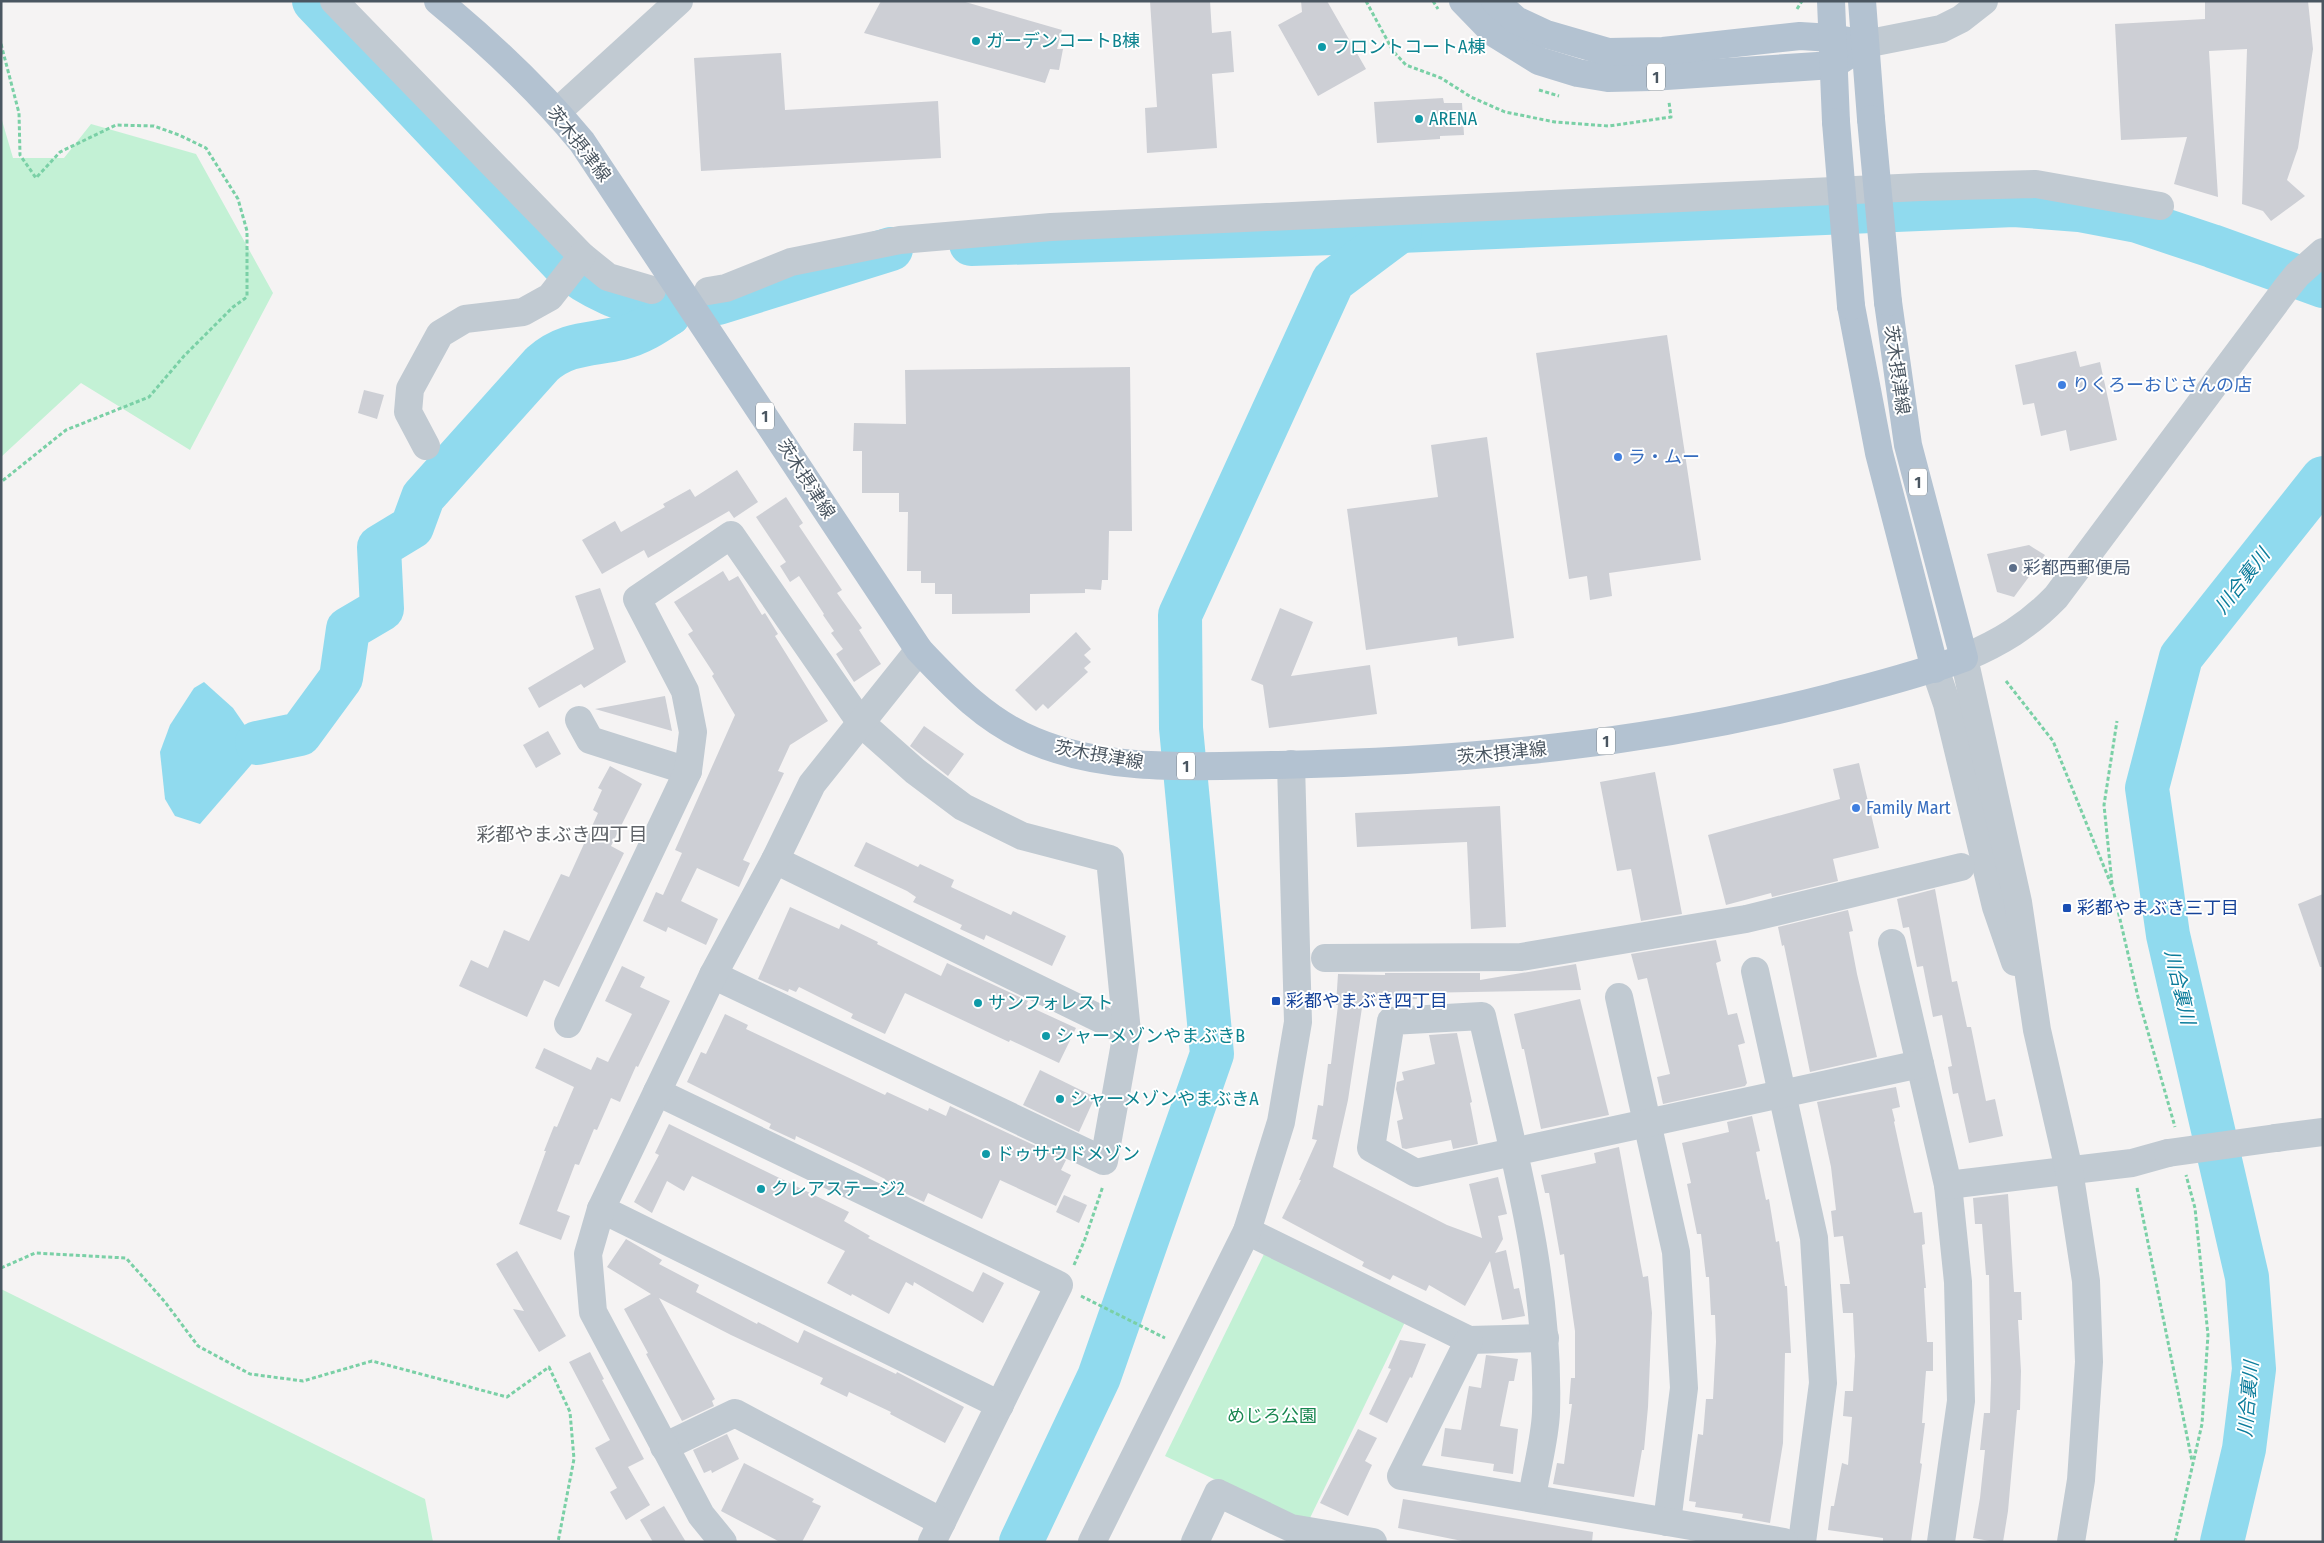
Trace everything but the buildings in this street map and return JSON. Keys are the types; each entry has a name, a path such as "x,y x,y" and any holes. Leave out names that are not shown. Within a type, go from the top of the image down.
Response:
{"main road":[{"name":"茨木摂津線","path":"438,1 480,35 557,112 582,142 919,650 960,693 999,724 1034,741 1076,754 1134,764 1238,765 1376,762 1490,755 1701,728 1769,713 1935,669 1964,658 1908,445 1888,302 1862,1"},
{"name":"1","path":"1463,1 1494,33 1539,61 1563,69 1600,77 1667,76 1833,65 1865,44"},
{"name":"1","path":"1495,1 1516,20 1546,34 1608,52 1663,51 1800,36 1832,38 1865,44"},
{"name":"茨木摂津線","path":"1831,1 1836,122 1851,306 1879,453 1935,669"}],"street":[{"path":"334,1 581,258 608,276 652,290"},
{"path":"557,112 679,1"},
{"path":"1865,44 1941,29 1961,19 1984,1"},
{"path":"708,292 726,288 791,262 900,240 1051,228 1921,187 2027,184 2092,192 2160,206"},
{"path":"2071,1542 2080,1480 2089,1362 2086,1281 2069,1170 2037,1030 2018,902 1964,658 2001,642 2036,618 2056,597 2297,275 2323,252"},
{"path":"426,446 408,412 410,389 440,334 465,319 523,312 550,297 581,258"},
{"path":"568,1024 688,771 693,732 686,691 637,599 731,535 861,723 915,771 963,807 1022,836 1110,859 1127,1032 1104,1161 713,975"},
{"path":"723,1542 701,1515 594,1312 588,1254 601,1209 713,975 775,860 812,784 919,650"},
{"path":"1935,669 1947,704 1996,907 2037,1030"},
{"path":"579,720 590,740 688,771"},
{"path":"1092,1542 1247,1232 1281,1122 1298,1022 1291,764"},
{"path":"775,860 1127,1032"},
{"path":"1325,958 1521,957 1746,919 1961,867"},
{"path":"1892,944 1948,1185 1958,1282 1962,1402 1941,1542"},
{"path":"1755,972 1814,1238 1823,1383 1802,1542"},
{"path":"1619,997 1676,1252 1684,1388 1667,1522"},
{"path":"1532,1498 1546,1414 1545,1338 1535,1250 1513,1152 1482,1016 1391,1021 1370,1148 1416,1173 1513,1152 1647,1123 1783,1093 1920,1064"},
{"path":"657,1092 1059,1286 937,1532 735,1413 664,1447"},
{"path":"1948,1185 2132,1163 2168,1153 2323,1132"},
{"path":"601,1209 1000,1405"},
{"path":"1247,1232 1469,1340 1545,1338"},
{"path":"1469,1340 1401,1476 1784,1542"},
{"path":"1195,1542 1218,1493 1291,1528 1373,1542"}],"path":[{"path":"1366,1 1393,51 1406,65 1434,75 1471,97 1505,112 1555,122 1609,126 1671,117 1667,76"},
{"path":"1,44 4,49 19,113 20,155 36,178 60,152 116,125 154,126 180,135 206,148 238,199 247,230 247,297 233,307 191,349 149,396 66,430 1,482"},
{"path":"2006,681 2053,741 2113,889"},
{"path":"2117,721 2104,805 2113,889 2138,997 2174,1124"},
{"path":"2132,1163 2192,1464"},
{"path":"1078,1255 1106,1180"},
{"path":"2175,1542 2202,1424 2208,1335 2194,1208"},
{"path":"1,1268 34,1253 126,1258 165,1302 198,1346 250,1374 303,1381 372,1361 507,1397 549,1367 570,1412 574,1459 558,1542"},
{"path":"1059,1286 1167,1339"}],"green space":[{"path":"1,117 13,158 64,158 91,124 196,154 273,293 190,450 81,383 1,457"},
{"name":"めじろ公園","path":"1265,1252 1406,1320 1309,1520 1294,1517 1165,1456"},
{"path":"1,1289 425,1499 433,1542 1,1542"}],"water":[{"path":"204,682 233,708 257,743 257,758 200,824 175,816 165,799 160,752 170,725 194,688"}],"waterway":[{"path":"314,1 564,265 600,289 669,314"},
{"path":"971,244 1400,231 2014,205 2079,210 2137,221 2323,286"},
{"path":"1021,1542 1099,1377 1212,1054 1181,728 1180,615 1333,281 1400,231"},
{"path":"718,303 891,249"},
{"path":"257,743 300,734 341,678 348,629 382,609 379,547 412,527 423,497 542,364 551,357 570,348 634,334 669,314"},
{"name":"川合裏川","path":"2222,1542 2244,1449 2254,1369 2247,1277 2168,935 2147,788 2181,657 2323,478"}],"place":[{"name":"ガーデンコートB棟","path":"976,41"},
{"name":"フロントコートA棟","path":"1322,47"},
{"name":"ARENA","path":"1419,119"},
{"name":"りくろーおじさんの店","path":"2062,385"},
{"name":"ラ・ムー","path":"1618,457"},
{"name":"彩都西郵便局","path":"2013,568"},
{"name":"Family Mart","path":"1856,808"},
{"name":"彩都やまぶき三丁目","path":"2067,908"},
{"name":"彩都やまぶき四丁目","path":"1276,1001"},
{"name":"サンフォレスト","path":"978,1003"},
{"name":"シャーメゾンやまぶきB","path":"1046,1036"},
{"name":"シャーメゾンやまぶきA","path":"1060,1099"},
{"name":"ドゥサウドメゾン","path":"986,1154"},
{"name":"クレアステージ2","path":"761,1189"}],"district":[{"name":"彩都やまぶき四丁目","path":"562,834"}]}
